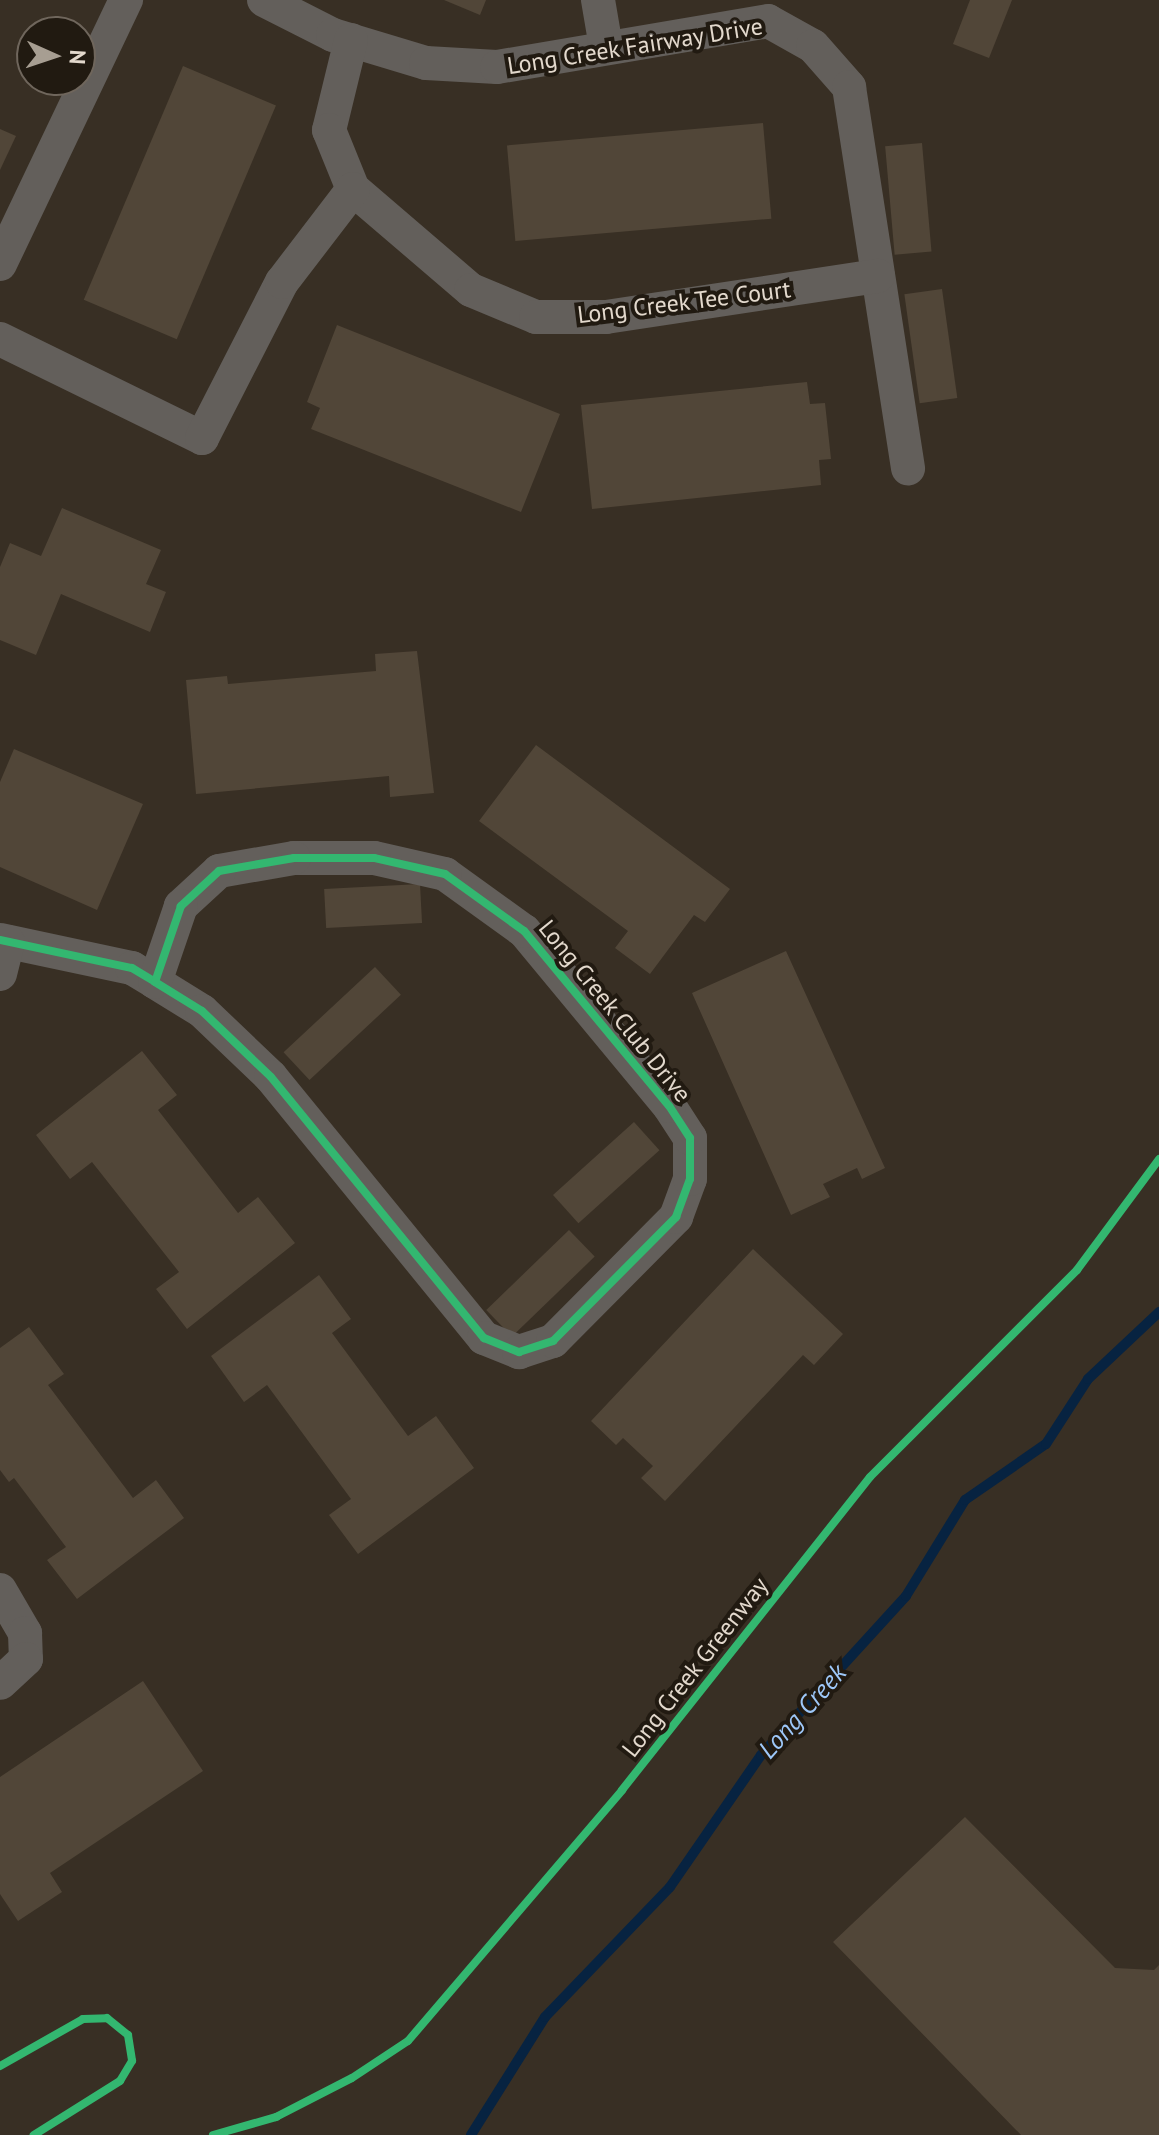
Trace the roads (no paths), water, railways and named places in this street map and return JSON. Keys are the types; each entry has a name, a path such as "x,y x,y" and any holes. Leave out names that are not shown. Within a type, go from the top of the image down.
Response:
{"street":[{"path":"0,264 126,0"},
{"name":"Long Creek Fairway Drive","path":"264,0 351,40 426,63 497,67 768,21 813,46 849,87 908,468"},
{"path":"598,0 606,47"},
{"name":"Long Creek Tee Court","path":"351,40 329,130 353,189 471,290 536,317 606,317 878,276"},
{"path":"0,339 202,438 282,282 353,189"},
{"name":"Long Creek Club Drive","path":"3,952 132,968 202,1011 271,1077 484,1338 519,1352 553,1341 676,1217 690,1179 690,1138 669,1106 524,931 445,874 374,858 294,858 219,871 181,906 155,982"},
{"path":"0,1590 25,1633 26,1659 0,1683"}],"waterway":[{"name":"Long Creek","path":"471,2135 545,2017 670,1887 761,1755 906,1596 965,1500 1046,1444 1088,1379 1159,1312"}]}
